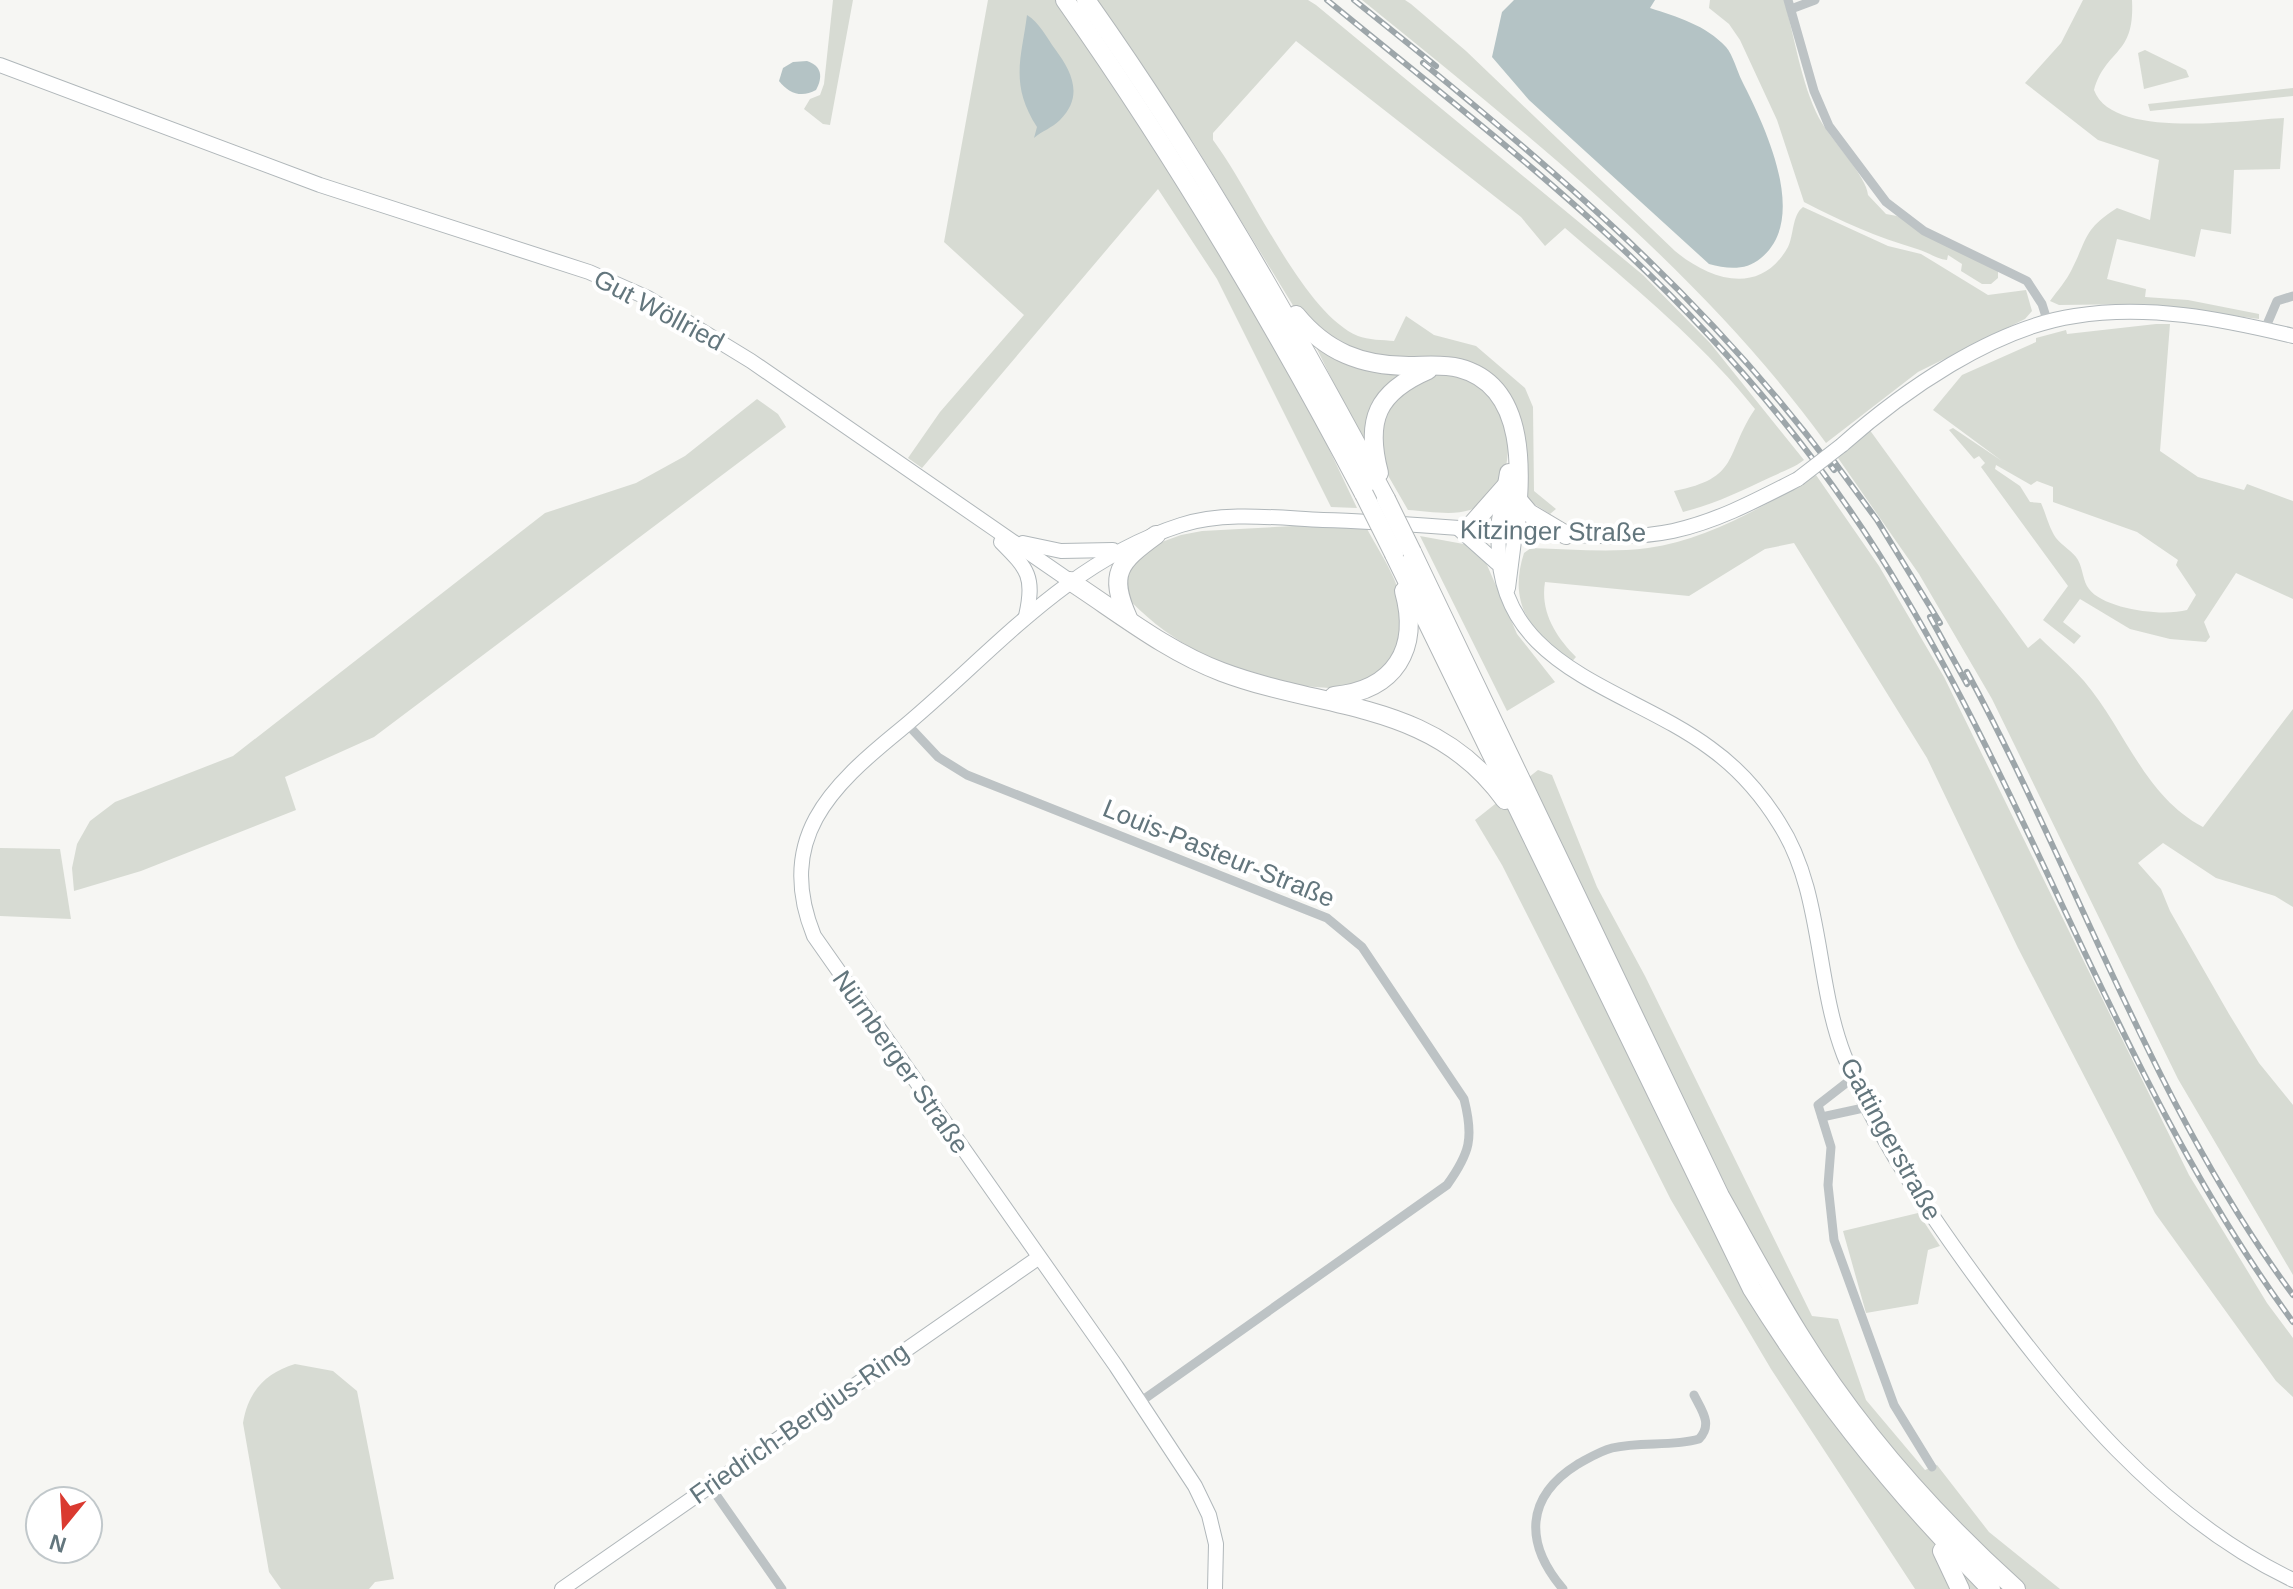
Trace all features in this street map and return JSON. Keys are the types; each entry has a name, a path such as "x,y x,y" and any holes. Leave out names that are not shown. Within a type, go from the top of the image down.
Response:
{"highway":[{"path":"1065,0 1144,113 1222,237 1364,494 1403,553 1720,1196 1777,1296 1807,1346 1872,1436 1960,1536 2016,1589"},
{"path":"1086,0 1198,166 1267,279 1386,499"},
{"path":"1267,279 1303,324 1340,353 1385,366 1458,368 1494,387 1507,404 1515,427 1507,532"},
{"path":"1437,366 1393,389 1380,407 1372,437 1386,499 1403,553 1530,835 1752,1289 1798,1362 1844,1426 1919,1515 1991,1589"},
{"path":"1463,529 1512,492"},
{"path":"1512,492 1529,513 1566,535"},
{"path":"1128,618 1118,594 1119,569 1126,558 1156,535"},
{"path":"1322,697 1364,690 1391,672 1400,661 1410,619 1403,553"},
{"path":"1070,581 1186,656 1220,672 1407,722 1442,740 1467,758 1498,790 1530,835"},
{"path":"1919,1515 1953,1568 1960,1589"}],"street":[{"path":"1815,0 1790,4 1814,91 1829,126 1886,202 1924,231 2027,281 2056,320"},
{"name":"Gut Wöllried","path":"0,65 393,210 589,272 648,298 702,329 979,518"},
{"path":"2265,329 2277,301 2293,296"},
{"name":"Kitzinger Straße","path":"1070,581 1117,550 1184,524 1234,518 1358,521 1566,535 1630,536 1670,531 1740,509 1798,479 1866,423 1947,367 2056,320 2103,313 2160,313 2293,336"},
{"path":"979,518 1070,581"},
{"path":"979,518 1027,571 1031,584 1026,616"},
{"path":"1463,529 1497,563"},
{"path":"1507,532 1508,593"},
{"name":"Gattingerstraße","path":"1507,532 1497,563 1508,593 1530,633 1550,655 1580,678 1708,746 1760,794 1782,828 1809,896 1833,1021 1854,1077 1921,1202 2020,1339 2117,1451 2205,1529 2256,1562 2293,1580"},
{"path":"1010,540 1061,551 1117,550"},
{"name":"Nürnberger Straße","path":"1070,581 1026,616 837,784 807,833 801,855 803,904 814,936 829,960 1140,1402 1195,1486 1209,1515 1216,1544 1216,1589"},
{"name":"Louis-Pasteur-Straße","path":"907,724 938,757 967,775 1327,918 1362,947 1464,1099 1472,1127 1465,1159 1447,1185 1140,1402"},
{"name":"Gattingerstraße","path":"1854,1077 1818,1105 1831,1147 1828,1185 1834,1240 1894,1405 1932,1467"},
{"path":"1822,1117 1868,1107"},
{"name":"Friedrich-Bergius-Ring","path":"562,1589 1038,1258"},
{"path":"1563,1589 1550,1574 1537,1543 1534,1522 1548,1487 1569,1470 1611,1448 1699,1439 1705,1433 1707,1419 1694,1395"},
{"path":"710,1486 782,1589"}],"shaded area":[{"path":"833,0 853,0 830,125 823,124 804,109 810,99 820,95 824,84"},
{"path":"988,0 1058,0 1166,155 1319,428 1357,508 1331,507 1217,279 1158,189 922,468 908,458 940,412 1024,315 944,242"},
{"path":"1090,0 1308,0 1316,5 1643,275 1710,343 1804,460 1728,497 1683,512 1674,491 1695,486 1721,471 1755,409 1688,336 1565,228 1545,246 1521,217 1296,41 1213,133 1213,140 1298,277 1317,303 1338,323 1358,336 1394,341 1406,316 1434,335 1476,346 1525,388 1533,407 1534,491 1556,509 1550,514 1523,497 1499,384 1363,358 1297,312 1193,142"},
{"path":"1362,0 1405,0 1411,4 1466,51 1675,251 1703,270 1734,279 1763,273 1777,263 1788,247 1797,215 1803,207 1888,246 1921,254 1988,295 2026,290 2032,311 2025,319 1918,372 1826,443 1776,379 1723,319 1609,206"},
{"path":"1514,0 1655,0 1650,8 1700,27 1726,47 1761,122 1778,171 1782,220 1775,241 1761,258 1736,268 1709,264 1529,100 1492,57 1502,12"},
{"path":"1710,0 1784,0 1803,75 1819,118 1855,168 1868,195 1886,214 1897,216 1998,270 1998,278 1991,284 1982,284 1961,271 1962,264 1948,255 1947,260 1943,259 1888,239 1804,202 1777,120 1740,40 1729,24 1709,8"},
{"path":"2083,0 2132,0 2132,18 2125,42 2099,76 2094,90 2106,106 2125,116 2179,124 2284,118 2280,169 2234,170 2231,234 2201,229 2195,257 2117,239 2107,279 2146,289 2145,297 2188,300 2259,314 2259,319 2143,304 2059,305 2050,301 2070,273 2088,234 2106,215 2117,208 2150,220 2159,160 2098,140 2025,83 2061,43"},
{"path":"1027,15 1039,26 1066,66 1073,84 1072,102 1067,111 1054,125 1034,138 1037,127 1028,112 1020,83"},
{"path":"2145,50 2186,70 2189,77 2144,89 2138,53"},
{"path":"807,61 820,72 816,90 806,94 796,93 779,81 783,68 793,62"},
{"path":"2293,88 2293,96 2150,111 2148,104"},
{"path":"2170,324 2160,451 2198,477 2244,490 2247,484 2293,501 2293,599 2236,573 2204,622 2210,637 2206,642 2170,639 2130,629 2080,599 2063,622 2081,636 2074,644 2043,620 2068,586 1981,467 1985,463 1979,456 1974,459 1949,430 1953,428 2002,461 1933,410 1962,375 2036,342 2036,338 2066,330 2067,334","holes":["1996,465 2031,485 2037,481 2053,487 2053,502 2137,532 2178,560 2176,565 2196,595 2187,610 2134,610 2096,596 2087,586 2076,557 2058,541 2041,503 2030,502 2020,486 1995,469"]},
{"path":"1313,341 1423,369 1392,388 1370,457"},
{"path":"1446,373 1481,387 1501,405 1508,439 1503,476 1491,496 1470,510 1447,513 1408,510 1386,472 1377,441 1392,399 1434,374"},
{"path":"757,399 778,414 786,427 374,737 285,777 296,810 141,871 74,891 72,868 77,844 90,821 115,802 233,756 545,513 636,483 685,456"},
{"path":"1869,429 2028,648 2040,638 2079,675 2150,780 2183,814 2203,827 2293,709 2293,907 2275,896 2216,878 2163,843 2138,863 2161,889 2170,911 2259,1063 2293,1105 2293,1275 2178,1079 1992,699 1919,574 1838,458"},
{"path":"1816,475 1879,566 1944,677 2189,1175 2267,1303 2293,1338 2293,1397 2276,1381 2155,1213 2018,948 1927,758 1794,543 1765,549 1689,596 1545,582 1547,614 1562,641 1576,657 1568,666 1526,616 1521,603 1520,572 1524,553 1531,548 1619,550 1671,544 1736,520"},
{"path":"1312,525 1366,527 1399,591 1406,639 1373,680 1330,688 1302,686 1246,672 1192,649 1145,615 1125,595 1123,571 1159,543 1202,531"},
{"path":"1420,536 1469,545 1484,558 1517,634 1555,682 1507,711"},
{"path":"1538,770 1552,775 1597,887 1645,976 1812,1316 1838,1319 1866,1400 1925,1470 1937,1465 1989,1532 2060,1589 1915,1589 1771,1369 1671,1200 1502,865 1475,820"},
{"path":"0,848 60,849 71,919 0,916"},
{"path":"1918,1213 1940,1246 1928,1250 1918,1304 1866,1313 1843,1231"},
{"path":"295,1364 333,1371 357,1391 394,1579 375,1582 369,1589 281,1589 269,1572 243,1423 249,1402 260,1385 275,1373"}],"railway":[{"path":"1327,0 1517,155 1627,253 1705,331 1812,458 1904,595 2001,777 2135,1056 2183,1148 2235,1236 2293,1322"},
{"path":"1354,0 1436,66"},
{"path":"1423,63 1535,157 1641,253 1741,356 1834,470"},
{"path":"1830,456 1877,520 1940,623"},
{"path":"1930,617 1967,684"},
{"path":"1967,672 2158,1069 2243,1222 2293,1295"}]}
